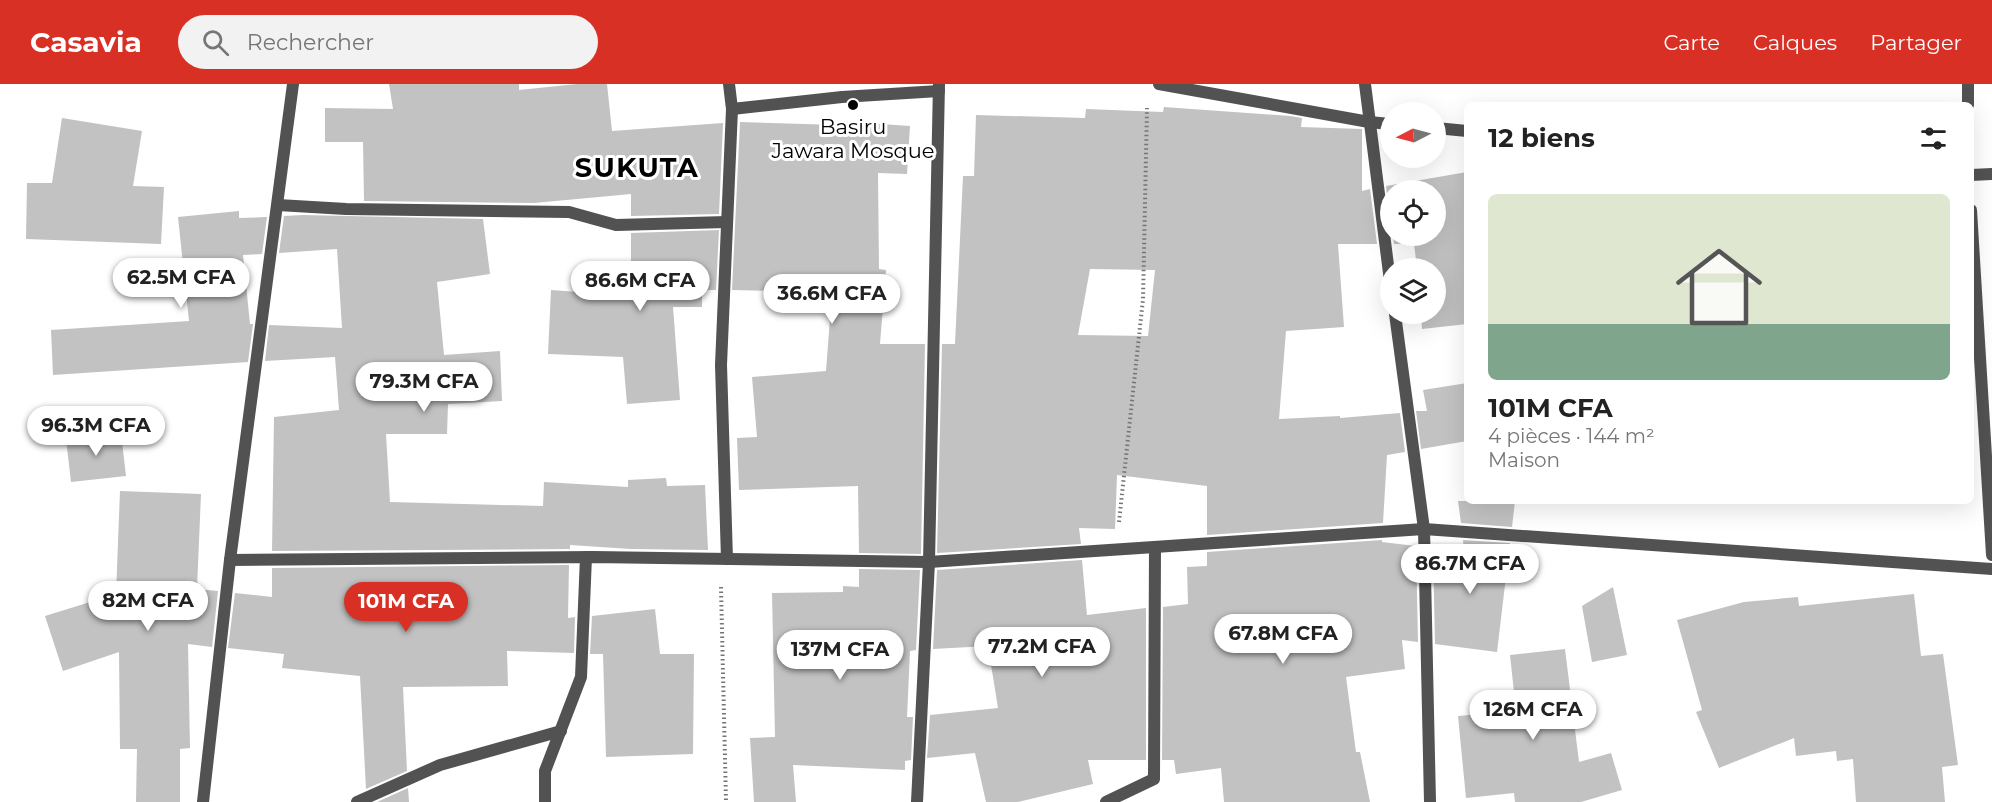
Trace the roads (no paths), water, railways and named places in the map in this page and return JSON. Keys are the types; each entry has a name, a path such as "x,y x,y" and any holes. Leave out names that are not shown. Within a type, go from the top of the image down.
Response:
{"street":[{"path":"203,802 230,560 293,84"},
{"path":"724,559 721,365 732,109 729,84"},
{"path":"1159,84 1380,123"},
{"path":"1365,84 1387,258"},
{"path":"1968,84 1968,102"},
{"path":"732,109 939,87 929,562 917,802"},
{"path":"1446,129 1464,131"},
{"path":"1974,175 1992,174"},
{"path":"278,206 569,212 616,225 727,222"},
{"path":"1974,259 1992,555"},
{"path":"1396,324 1424,529 1430,802"},
{"path":"230,560 586,557 929,562 1424,529 1992,569"},
{"path":"1106,802 1154,779 1155,547"},
{"path":"545,802 545,771 581,677 586,557"},
{"path":"357,802 440,765 561,731"}],"place":[{"name":"Basiru Jawara Mosque","path":"853,105"}],"district":[{"name":"SUKUTA","path":"637,168"}]}
